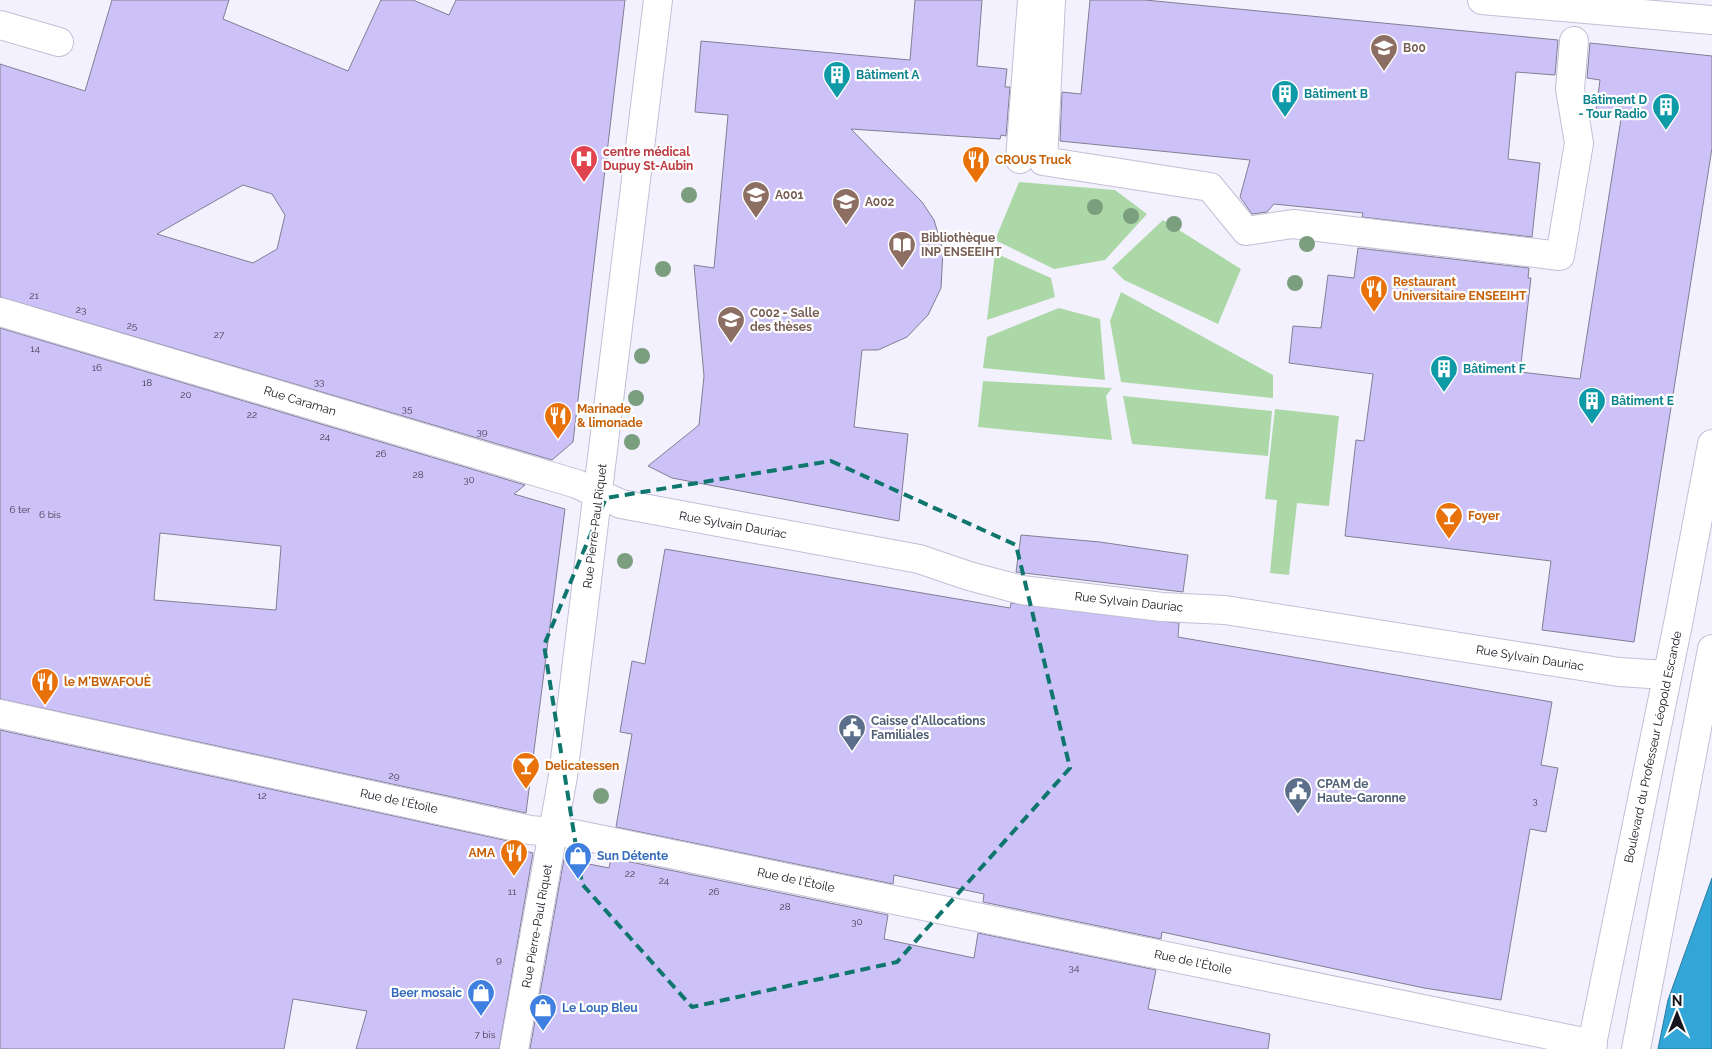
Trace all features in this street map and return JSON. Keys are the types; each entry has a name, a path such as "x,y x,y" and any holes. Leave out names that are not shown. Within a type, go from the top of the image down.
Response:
{"street":[{"name":"Rue Pierre-Paul Riquet","path":"514,1049 554,833 599,494 658,0"},
{"path":"1020,159 1032,0"},
{"path":"1051,0 1043,162 1210,187 1246,231 1293,224 1560,256 1580,143 1570,89 1574,41"},
{"path":"1482,0 1712,20"},
{"path":"0,25 60,42"},
{"name":"Rue Caraman","path":"0,312 577,484 599,494"},
{"name":"Boulevard du Professeur Léopold Escande","path":"1592,1046 1666,675 1679,619 1712,444"},
{"name":"Rue Sylvain Dauriac","path":"599,494 621,504 920,559 969,576 1022,590 1162,607 1225,610 1591,667 1666,675"},
{"path":"1636,1049 1712,649"},
{"name":"Rue de l'Étoile","path":"0,714 530,830 574,834 1592,1046"}],"highlighted area":[{"path":"831,461 1016,545 1070,768 897,962 692,1007 582,884 544,645 606,498"}],"green space":[{"path":"1019,182 1115,190 1147,214 1105,260 1054,269 995,240"},
{"path":"1163,220 1241,269 1218,324 1124,280 1112,268"},
{"path":"995,253 1051,278 1055,297 987,320"},
{"path":"1121,292 1273,375 1273,398 1121,382 1110,321"},
{"path":"1059,308 1100,319 1105,380 983,368 987,337"},
{"path":"983,381 1112,388 1106,396 1112,440 978,427"},
{"path":"1123,396 1272,411 1268,456 1132,444"},
{"path":"1275,409 1339,416 1329,506 1297,503 1289,575 1270,573 1277,500 1265,499"}],"water":[{"path":"1712,878 1712,1049 1658,1049 1668,1000"}],"building":[{"path":"112,0 229,0 223,19 348,71 381,0 413,0 449,15 456,0 625,0 573,442 552,460 0,297 0,64 85,91","holes":["243,185 272,194 285,215 277,249 253,263 157,234"]},
{"path":"915,0 982,0 977,66 1007,69 1005,87 1010,87 1006,136 1001,135 1000,139 851,129 922,202 934,220 943,250 941,288 928,315 907,337 878,350 862,350 854,427 908,434 899,521 672,478 648,466 699,425 704,376 694,265 714,268 728,115 695,112 701,41 910,60"},
{"name":"Bâtiment B","path":"1090,0 1145,0 1558,40 1555,75 1516,72 1508,159 1540,163 1532,237 1362,217 1363,213 1274,204 1267,212 1252,214 1240,197 1250,160 1060,141 1062,92 1081,94"},
{"path":"1590,43 1712,56 1712,148 1634,642 1542,630 1551,561 1345,536 1356,440 1364,441 1373,374 1289,363 1293,326 1321,328 1328,275 1354,278 1358,248 1529,268 1528,278 1531,278 1520,372 1580,379 1622,113 1596,110 1600,80 1587,78"},
{"path":"0,328 525,485 514,494 565,509 526,813 0,699","holes":["160,533 281,546 276,610 154,600"]},
{"path":"1021,535 1100,542 1188,555 1183,592 1016,572"},
{"path":"665,549 1010,608 1011,603 1179,623 1178,637 1552,702 1541,765 1558,768 1546,832 1530,829 1501,1000 1424,988 1162,932 1161,939 983,902 984,894 894,875 893,884 616,827 632,734 620,732 632,661 645,664"},
{"path":"0,730 522,844 521,850 533,853 499,1049 356,1049 367,1011 293,999 284,1049 0,1049"},
{"path":"611,858 888,915 884,939 974,958 978,933 1156,970 1148,1009 1270,1034 1268,1049 530,1049 564,859 609,868"}],"place":[{"name":"B00","path":"1384,72"},
{"name":"Bâtiment A","path":"837,99"},
{"name":"Bâtiment B","path":"1285,118"},
{"name":"Bâtiment D - Tour Radio","path":"1666,131"},
{"name":"centre médical Dupuy St-Aubin","path":"584,183"},
{"name":"CROUS Truck","path":"976,184"},
{"name":"A001","path":"756,219"},
{"name":"A002","path":"846,226"},
{"name":"Bibliothèque INP ENSEEIHT","path":"902,269"},
{"name":"Restaurant Universitaire ENSEEIHT","path":"1374,313"},
{"name":"C002 - Salle des thèses","path":"731,344"},
{"name":"Bâtiment F","path":"1444,393"},
{"name":"Bâtiment E","path":"1592,425"},
{"name":"Marinade & limonade","path":"558,440"},
{"name":"Foyer","path":"1449,540"},
{"name":"le M'BWAFOUÈ","path":"45,706"},
{"name":"Caisse d'Allocations Familiales","path":"852,752"},
{"name":"Delicatessen","path":"526,790"},
{"name":"CPAM de Haute-Garonne","path":"1298,815"},
{"name":"AMA","path":"514,877"},
{"name":"Sun Détente","path":"578,880"},
{"name":"Beer mosaic","path":"481,1017"},
{"name":"Le Loup Bleu","path":"543,1032"}]}
